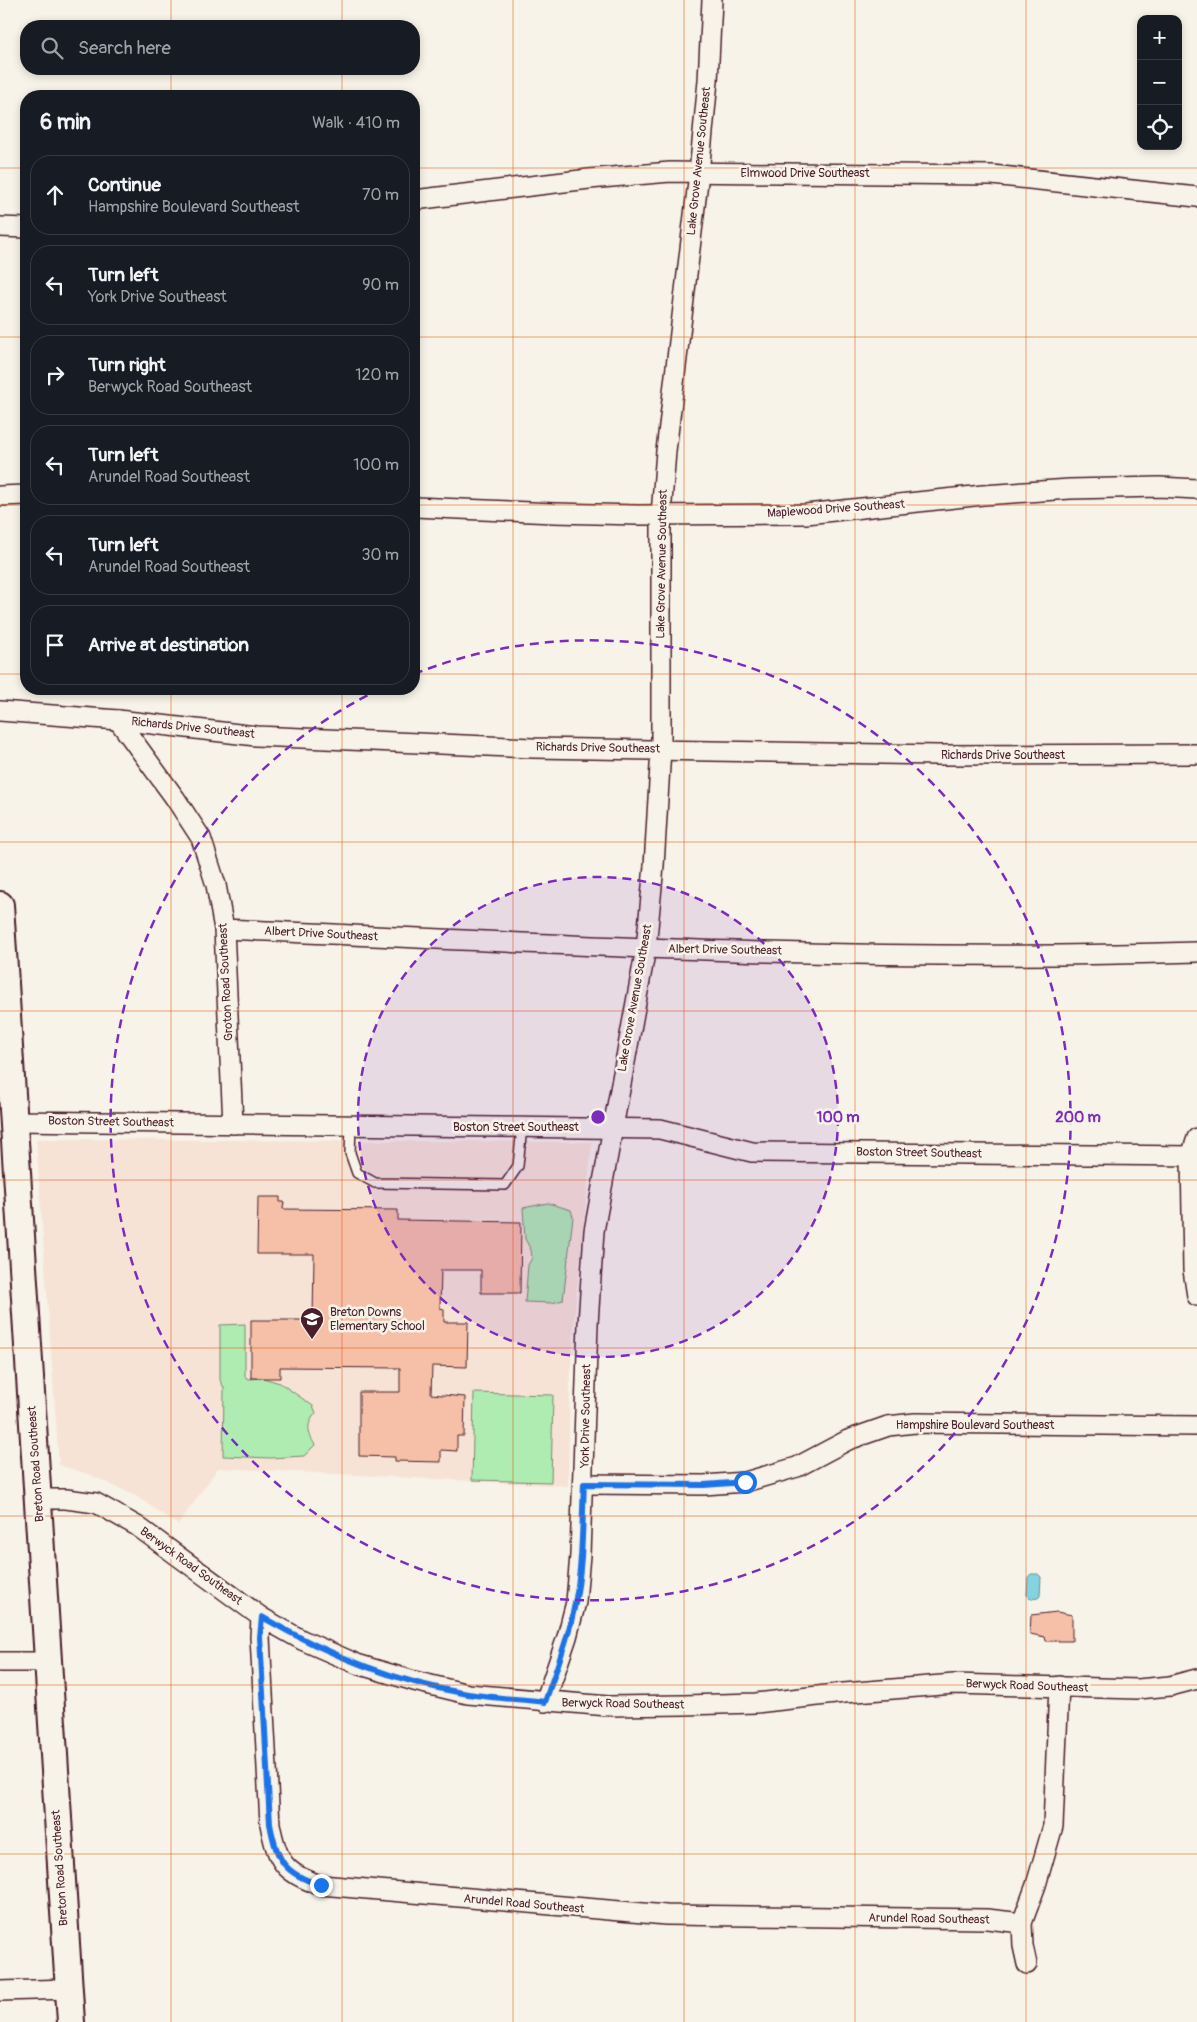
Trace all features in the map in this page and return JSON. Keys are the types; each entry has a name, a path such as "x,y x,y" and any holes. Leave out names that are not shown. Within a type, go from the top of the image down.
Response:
{"main road":[{"name":"Breton Road Southeast","path":"0,906 71,2022"}],"street":[{"name":"Lake Grove Avenue Southeast","path":"612,1128 646,948 654,866 661,749 661,515 666,451 699,173 708,81 712,0"},
{"name":"Elmwood Drive Southeast","path":"420,199 589,179 670,172 992,174 1197,197"},
{"path":"0,227 20,228"},
{"name":"Maplewood Drive Southeast","path":"420,507 661,515 806,514 984,495 1070,489 1197,488"},
{"path":"0,496 20,495"},
{"name":"Richards Drive Southeast","path":"0,711 118,720 256,736 532,748 938,755 1197,754"},
{"name":"Groton Road Southeast","path":"118,720 175,798 201,838 216,886 224,929 233,1124"},
{"name":"Albert Drive Southeast","path":"224,929 646,948 911,955 1096,956 1197,952"},
{"name":"Boston Street Southeast","path":"13,1121 660,1129 752,1152 1194,1156"},
{"name":"York Drive Southeast","path":"545,1702 567,1637 576,1602 584,1484 588,1324 594,1231 612,1128"},
{"path":"1197,1138 1194,1156 1193,1270 1197,1296"},
{"name":"Hampshire Boulevard Southeast","path":"584,1484 704,1485 745,1482 797,1467 848,1440 872,1431 888,1426 915,1423 1197,1426"},
{"name":"Berwyck Road Southeast","path":"39,1499 66,1499 96,1503 137,1526 262,1617 302,1640 357,1664 414,1681 468,1694 608,1706 756,1704 844,1693 954,1684 1138,1689 1170,1686 1197,1679"},
{"name":"Arundel Road Southeast","path":"262,1617 260,1637 270,1824 274,1848 284,1865 300,1879 321,1885 666,1916 987,1919 1022,1924"},
{"path":"0,1662 47,1662"},
{"path":"1027,1964 1023,1946 1022,1924 1036,1885 1053,1826 1059,1686"},
{"path":"0,1991 69,1989"}],"lane":[{"path":"351,1125 350,1153 357,1173 375,1183 435,1185 505,1185 518,1166 522,1127"}],"shaded area":[{"name":"Breton Downs Elementary School","path":"36,1139 592,1142 576,1298 570,1382 568,1486 218,1468 178,1525 136,1496 88,1474 59,1465"}],"green space":[{"path":"548,1203 571,1210 573,1217 563,1300 552,1303 525,1302 528,1265 532,1258 531,1250 525,1239 523,1208"},
{"path":"245,1324 245,1377 249,1379 263,1378 280,1383 313,1406 316,1413 310,1421 309,1428 310,1436 315,1445 304,1456 270,1458 223,1456 224,1388 220,1380 220,1325"},
{"path":"474,1393 553,1395 551,1482 472,1480"}],"water":[{"path":"1031,1574 1038,1574 1041,1577 1040,1596 1031,1599 1027,1595 1028,1577"}],"building":[{"name":"Breton Downs Elementary School","path":"258,1197 280,1197 280,1202 284,1202 283,1209 398,1210 398,1220 521,1222 520,1293 481,1293 481,1270 441,1270 440,1308 444,1309 444,1322 468,1322 467,1367 432,1366 431,1394 465,1397 464,1436 457,1436 457,1451 441,1450 441,1462 395,1461 395,1457 359,1456 359,1392 400,1392 400,1368 280,1367 280,1378 251,1378 251,1320 313,1320 314,1254 257,1254"},
{"path":"1057,1612 1072,1615 1072,1641 1046,1641 1045,1637 1030,1634 1031,1615"}],"place":[{"name":"Breton Downs Elementary School","path":"312,1340"}],"route":[{"path":"321,1885 300,1879 284,1865 274,1848 270,1824 260,1637 262,1617 302,1640 357,1664 414,1681 468,1694 545,1702 567,1637 576,1602 584,1484 704,1485 745,1482"}]}
